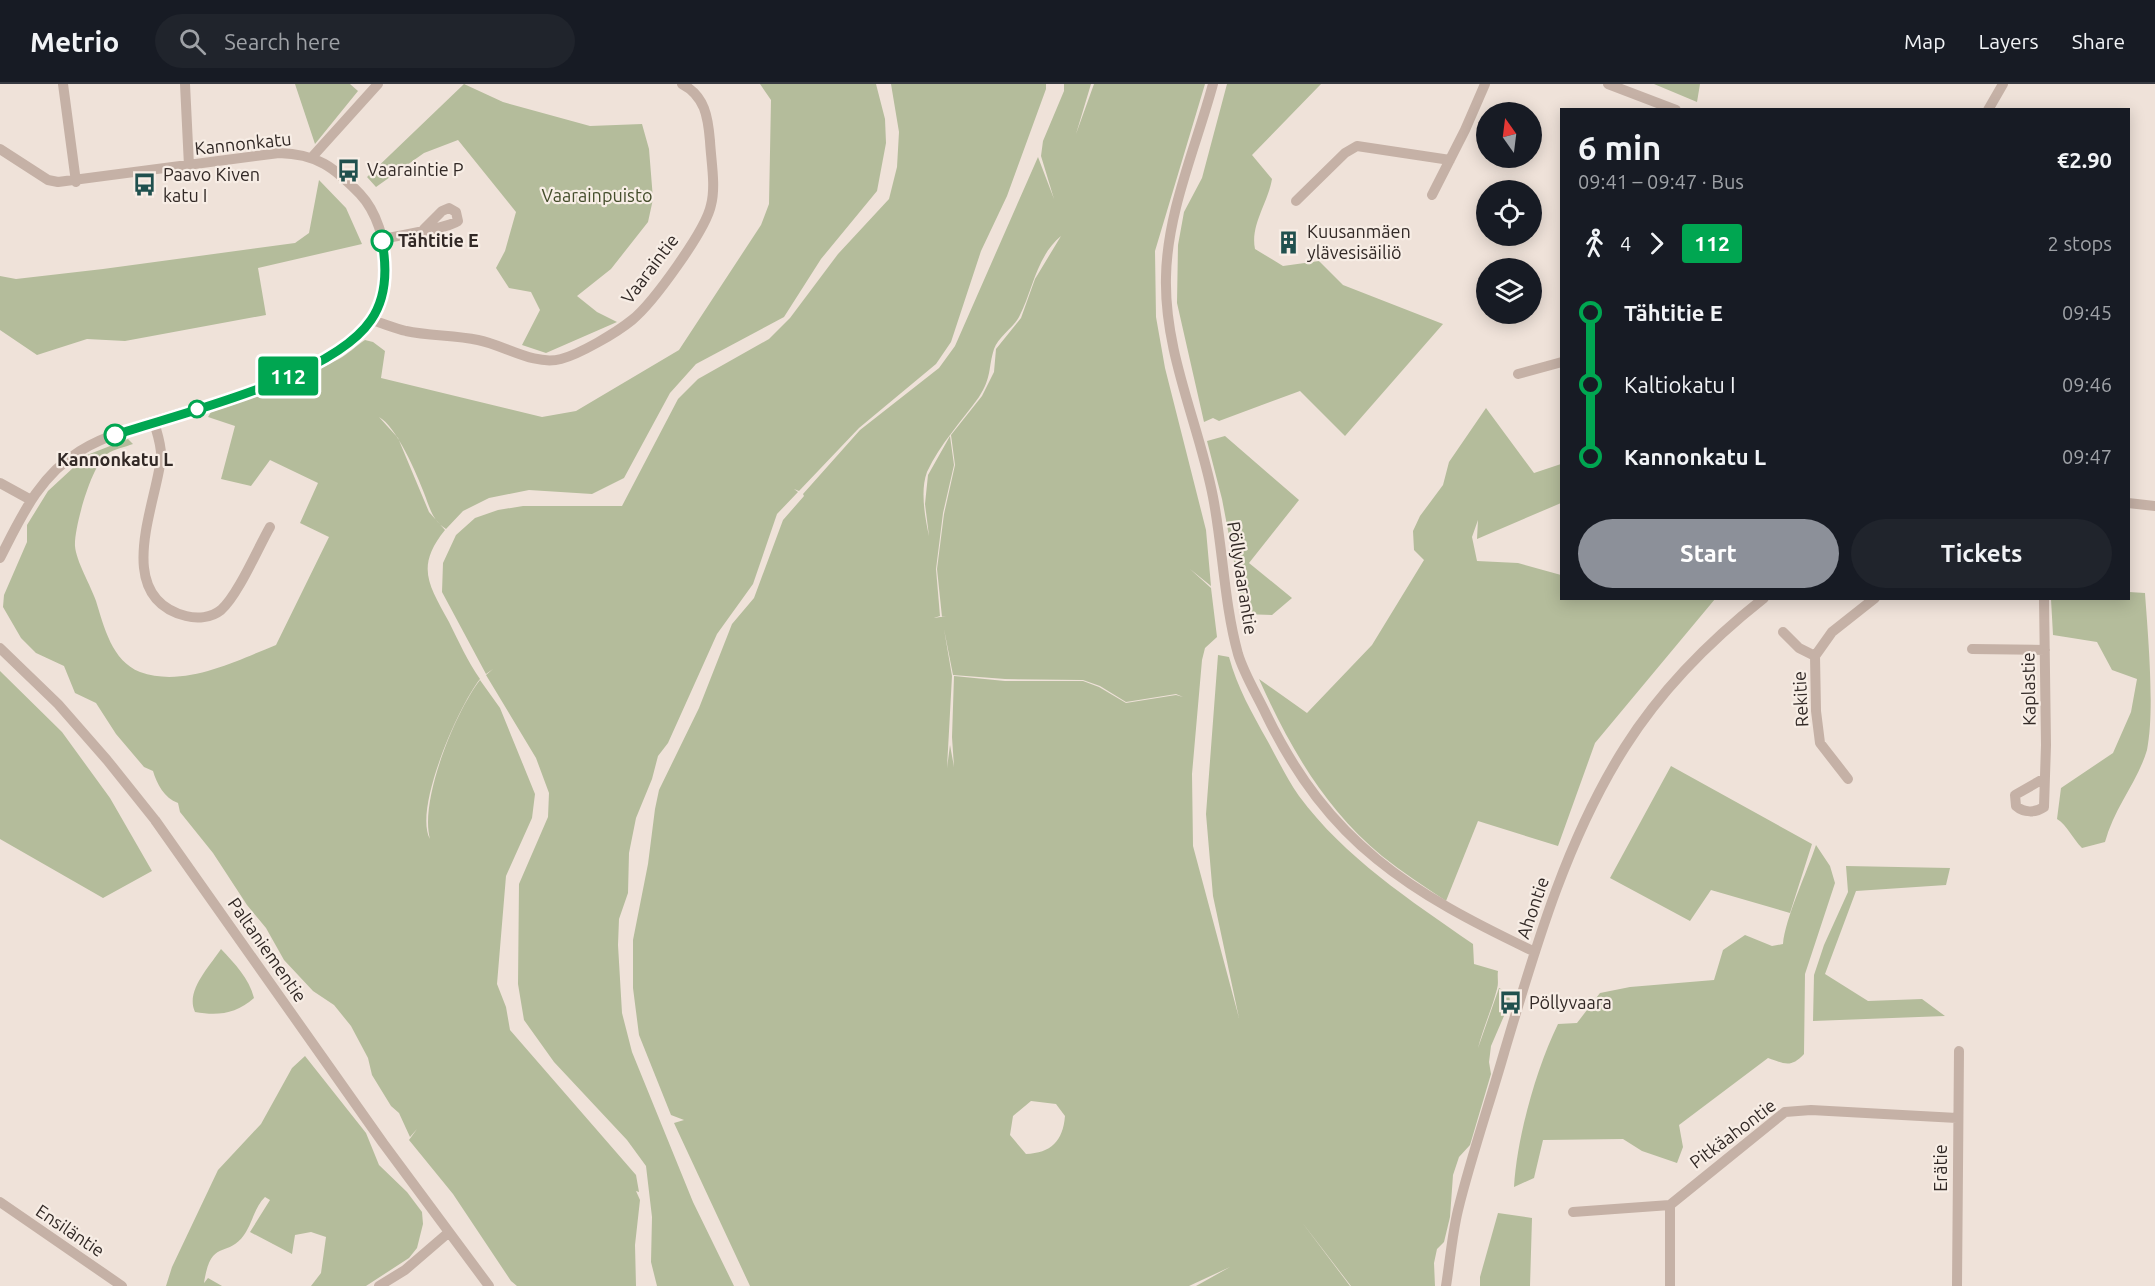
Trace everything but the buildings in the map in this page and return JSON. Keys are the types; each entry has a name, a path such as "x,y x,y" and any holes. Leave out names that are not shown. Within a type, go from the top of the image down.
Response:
{"street":[{"path":"63,84 76,182"},
{"path":"185,84 189,166"},
{"path":"313,156 378,84"},
{"name":"Vaaraintie","path":"371,320 405,330 478,340 548,360 561,359 574,353 632,320 644,308 686,250 707,219 712,203 709,121 705,107 692,90 682,84"},
{"name":"Pöllyvaarantie","path":"1213,84 1169,237 1166,278 1174,348 1213,495 1239,656 1279,741 1298,774 1328,812 1363,850 1436,903 1535,952"},
{"path":"1431,195 1485,84"},
{"path":"1608,84 1671,108"},
{"path":"1990,108 2003,84"},
{"path":"1296,201 1310,190 1345,153 1357,146 1450,160"},
{"name":"Kannonkatu","path":"0,150 48,180 76,182 279,153 313,156 363,197 373,212 382,239 386,272 383,291 371,320 342,350 294,374 254,390 97,441 80,451 51,474 31,500 0,558"},
{"path":"382,239 424,229"},
{"path":"1518,374 1560,363"},
{"path":"153,422 161,458 144,533 143,565 149,584 159,601 176,614 194,618 208,617 220,610 234,592 270,527"},
{"path":"0,483 31,500"},
{"path":"2130,503 2155,506"},
{"name":"Ahontie","path":"1446,1286 1457,1211 1535,952 1568,859 1601,789 1626,745 1697,658 1758,600"},
{"name":"Rekitie","path":"1848,779 1820,742 1816,711 1815,656 1832,632 1872,600"},
{"name":"Kaplastie","path":"2043,779 2046,745 2044,600"},
{"path":"1783,632 1799,648 1815,656"},
{"name":"Paltaniementie","path":"0,648 79,728 155,820 448,1233 489,1286"},
{"path":"1972,649 2045,650"},
{"name":"Erätie","path":"1957,1286 1959,1051"},
{"name":"Pitkäahontie","path":"1670,1205 1785,1112 1811,1110 1957,1119"},
{"name":"Ensiläntie","path":"0,1202 122,1286"},
{"path":"1573,1212 1670,1205 1670,1286"},
{"path":"379,1286 405,1270 448,1233"}],"green space":[{"path":"295,84 350,84 358,91 315,144"},
{"name":"Vaarainpuisto","path":"464,84 503,102 590,126 642,124 649,149 653,199 648,222 611,269 577,296 597,312 617,322 546,353 522,345 540,310 531,292 509,288 496,268 505,251 516,212 458,140 424,153 376,187 367,177"},
{"path":"760,84 876,84 885,119 886,143 877,191 821,259 784,317 696,364 670,393 624,478 592,494 529,490 489,498 463,511 446,529 439,523 445,530 430,555 428,576 436,597 480,679 471,692 450,733 441,758 433,782 426,825 430,839 428,822 430,802 442,756 461,712 480,680 500,708 535,794 532,818 506,876 497,984 506,1007 510,1030 636,1175 639,1192 636,1191 640,1200 635,1245 636,1286 517,1286 511,1281 453,1194 409,1140 417,1129 410,1137 399,1113 391,1106 372,1075 368,1058 351,1026 334,1005 313,991 284,960 266,928 247,905 213,853 180,812 178,803 165,794 153,771 144,767 116,734 96,703 75,693 64,666 36,653 21,638 3,607 4,595 27,542 27,525 48,491 87,455 128,439 133,444 116,449 101,460 90,482 75,537 78,559 116,652 130,667 140,672 174,677 192,675 227,665 276,645 329,537 300,523 318,483 270,460 251,486 221,479 235,426 208,417 211,412 308,374 346,355 365,340 373,342 385,351 381,378 542,417 576,411 679,350 761,225 769,204 771,100","holes":["379,417 386,422 396,436","399,440 421,485 434,517 429,512"]},
{"path":"891,84 1046,84 1046,89 1007,196 981,251 951,342 936,364 859,428 799,491 794,489 798,492 777,514 753,584 717,634 668,743 658,756 652,779 636,818 629,853 628,893 619,919 618,945 622,1013 632,1052 693,1202 734,1286 657,1286 651,1262 652,1217 646,1166 627,1140 554,1062 524,1020 518,984 519,884 548,817 549,793 536,758 486,675 493,669 486,674 442,592 443,563 456,535 475,518 498,510 523,506 622,506 678,399 698,379 769,339 790,318 838,254 889,199 897,167 899,132"},
{"path":"1064,84 1091,84 1076,134 1094,84 1205,84 1155,251 1156,317 1165,368 1206,530 1211,586 1190,569 1211,588 1217,637 1205,648 1202,660 1192,774 1193,846 1239,1018 1213,896 1206,814 1218,655 1229,657 1245,700 1290,783 1317,818 1336,839 1380,877 1473,944 1474,964 1498,971 1497,989 1478,1048 1499,988 1509,993 1510,1002 1491,1046 1489,1062 1491,1074 1470,1145 1459,1157 1453,1175 1450,1217 1444,1242 1437,1249 1434,1263 1435,1286 1351,1286 1301,1221 1350,1286 1196,1286 1230,1267 1189,1286 750,1286 674,1123 684,1120 671,1115 639,1035 633,988 633,940 659,790 699,708 732,624 754,598 783,520 804,496 803,494 860,430 939,368 955,346 1038,157 1054,199 1041,156 1043,141 1064,91","holes":["1061,236 1035,279 1021,318 996,349 994,372 982,396 951,435 955,465 944,514 937,569 942,617 934,618 940,616 936,569 943,513 954,465 950,436 928,475 925,504 929,536 925,513 924,495 927,472 944,443 983,390 996,345 1019,317 1040,264","944,629 953,675 1005,679 1083,680 1100,686 1126,702 1176,694 1183,697 1176,695 1126,703 1099,687 1083,681 1005,681 954,676 952,737 954,767 950,745 947,768 952,676","1031,1101 1056,1104 1065,1116 1062,1132 1054,1144 1042,1151 1026,1154 1010,1135 1013,1116"]},
{"path":"1227,84 1321,84 1252,155 1272,179 1255,231 1255,249 1283,266 1319,261 1343,285 1443,324 1345,436 1300,391 1219,421 1213,418 1204,422 1177,303 1178,245 1184,212 1202,178"},
{"path":"1654,84 1700,84 1697,102"},
{"path":"319,180 346,208 362,244 258,268 266,315 125,341 87,339 37,355 0,330 0,276 16,279 295,243 309,233"},
{"path":"1486,408 1534,473 1560,464 1560,503 1477,539 1478,520 1472,537 1477,561 1518,563 1560,575 1560,600 1714,600 1595,743 1558,846 1478,821 1446,901 1382,856 1343,818 1310,775 1296,752 1259,679 1307,713 1372,645 1424,560 1414,550 1413,531 1420,516 1443,485 1449,462"},
{"path":"1225,436 1299,500 1249,563 1292,598 1272,615 1244,614 1222,499 1207,441"},
{"path":"2130,592 2145,593 2151,694 2147,750 2105,842 2082,848 2057,819 2061,788 2113,753 2131,712 2137,679 2112,670 2097,642 2053,635 2051,600 2130,600"},
{"path":"0,671 62,732 110,798 152,871 103,898 0,839"},
{"path":"1671,766 1812,844 1790,913 1711,890 1690,921 1610,878"},
{"path":"1816,845 1830,866 1835,883 1805,974 1804,1054 1791,1063 1768,1058 1679,1125 1683,1147 1677,1163 1642,1151 1623,1139 1543,1140 1534,1178 1514,1187 1523,1125 1542,1061 1558,1024 1577,1023 1600,993 1630,987 1714,980 1723,950 1745,935 1772,946 1783,944 1792,909"},
{"path":"1846,866 1950,868 1946,885 1856,891 1825,974 1868,1001 1922,999 1945,1016 1813,1021 1814,975 1824,945 1848,892"},
{"path":"221,949 245,978 254,998 240,1008 226,1013 195,1012 193,996 196,987"},
{"path":"305,1056 366,1133 379,1165 407,1192 422,1212 423,1224 417,1248 409,1258 366,1286 311,1286 321,1273 326,1237 311,1232 295,1235 292,1254 250,1232 270,1200 265,1197 238,1242 215,1254 211,1259 204,1283 208,1278 222,1286 166,1286 172,1267 218,1170 261,1124 292,1068"},
{"path":"1498,1213 1532,1218 1530,1286 1480,1286 1480,1277"}],"bus line":[{"name":"112","path":"115,435 264,387 342,350 371,320 377,308 386,272 382,241"}],"place":[{"name":"Vaaraintie P","path":"349,170"},
{"name":"Paavo Kiven katu I","path":"145,185"},
{"name":"Tähtitie E","path":"382,241"},
{"name":"Kuusanmäen ylävesisäiliö","path":"1289,242"},
{"name":"Kannonkatu L","path":"115,435"},
{"name":"Pöllyvaara","path":"1511,1003"}]}
